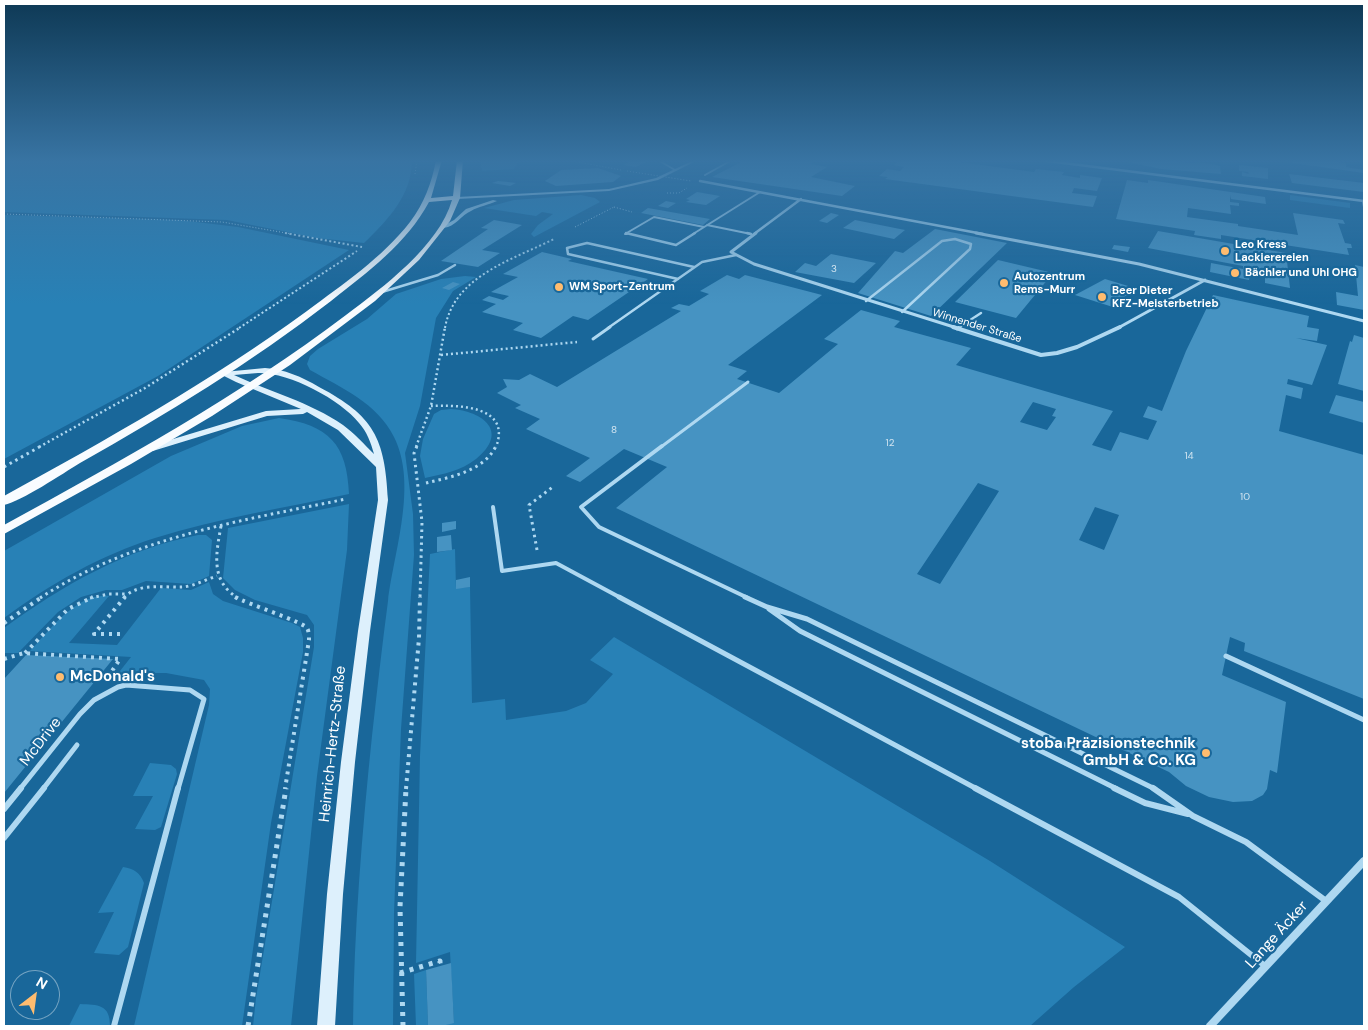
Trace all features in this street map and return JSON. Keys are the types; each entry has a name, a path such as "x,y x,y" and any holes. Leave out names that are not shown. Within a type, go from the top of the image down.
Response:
{"main road":[{"path":"4,501 139,426 224,374 298,322 360,274 411,225 422,208"},
{"path":"4,530 152,448 276,371 380,292 402,272 443,227 451,208"},
{"name":"Heinrich-Hertz-Straße","path":"224,374 276,371 306,383 345,403 363,420 375,439 380,467 383,500 366,606 354,708 326,1026"},
{"path":"224,374 251,388 316,413 340,428 360,444 380,467"},
{"path":"152,448 266,414 296,410 316,413"}],"street":[{"path":"443,227 456,221 468,210 474,208"},
{"path":"736,255 731,252 751,234 789,208"},
{"path":"849,208 1140,264 1364,321"},
{"name":"Winnender Straße","path":"736,255 754,264 866,301 1032,352 1051,356 1082,346 1206,280"},
{"name":"Lange Äcker","path":"1210,1026 1267,968 1326,900 1364,861"}],"lane":[{"path":"734,208 705,226 676,245 625,234 654,217 705,226 751,234"},
{"path":"948,231 952,228"},
{"path":"987,239 991,235"},
{"path":"866,301 942,241 954,239 971,244 970,249 902,312"},
{"path":"678,279 568,254 567,248 576,244 587,243 694,267"},
{"path":"593,339 702,262 736,255"},
{"path":"380,292 438,275 456,265"},
{"path":"957,329 981,313"},
{"path":"748,382 581,507 599,527 767,607 807,619 1147,783 1193,816 1246,842 1326,900"},
{"path":"493,507 502,571 556,563 1179,897 1267,968"},
{"path":"767,607 800,631 1145,803 1193,816"},
{"path":"1226,656 1364,720"},
{"path":"110,691 126,685 190,690 204,699 160,850 114,1026"},
{"name":"McDrive","path":"4,809 80,714 94,700 110,691"},
{"path":"4,838 77,745"}],"path":[{"path":"571,230 611,208"},
{"path":"618,208 626,210"},
{"path":"4,214 222,222 362,247"},
{"path":"403,1026 400,973 400,906 407,760 419,638 422,522 414,453 432,406 448,316 452,304 473,281 554,239"},
{"path":"4,467 160,379 325,274 366,244"},
{"path":"441,355 561,345 593,339"},
{"path":"426,483 461,474 479,464 494,450 498,434 492,418 486,413 467,407 432,406"},
{"path":"540,565 529,505 554,486"},
{"path":"4,623 57,587 111,559 166,539 346,500"},
{"path":"221,526 216,566 221,586 229,594 302,623 308,629 309,640 248,1026"},
{"path":"24,653 64,611 83,599 102,593 127,594 142,588 162,585 185,587 218,576"},
{"path":"120,634 94,634 127,594"},
{"path":"4,659 24,653 120,659 108,678 110,691"},
{"path":"400,973 440,960 440,966"}],"shaded area":[{"path":"4,208 396,208 364,243 317,238 227,220 4,212"},
{"path":"484,208 589,208 534,237 531,234 538,225 553,214 542,212 536,216"},
{"path":"4,215 179,220 238,227 349,250 158,376 4,459"},
{"path":"465,276 476,277 453,291 436,318 420,406 405,453 413,514 414,555 401,729 394,913 393,1026 353,1026 357,917 365,808 386,618 402,518 404,476 401,456 387,425 358,398 310,370 307,364 310,356 318,349 367,319 396,294 441,279"},
{"path":"451,409 473,414 482,419 488,425 491,432 491,440 486,449 470,463 452,472 425,478 420,456 423,439 434,414 441,410"},
{"path":"279,418 311,426 323,432 332,440 344,462 349,494 203,525 135,545 96,562 58,582 4,618 4,551 171,456 242,426"},
{"path":"349,504 347,550 317,776 291,1026 253,1026 314,647 314,625 307,615 255,600 235,590 223,578 228,528"},
{"path":"198,535 206,535 212,540 209,576 191,584 146,581 122,590 106,590 81,597 58,612 18,653 4,653 4,628 72,583 146,549"},
{"path":"455,549 456,588 470,587 472,703 505,699 506,720 566,711 586,703 613,674 590,660 614,637 990,861 1125,947 1074,987 1030,1026 442,1026 454,1022 450,952 416,963 420,756 430,554"},
{"path":"209,582 213,594 223,601 292,623 300,627 303,638 303,652 271,823 242,1026 134,1026 209,705 210,689 204,680 166,673 143,673 120,677 120,671 131,657 30,651 65,614 86,600 109,596 69,643 117,645 161,588 191,590"},
{"path":"150,763 171,765 176,769 177,774 161,827 155,830 135,829 153,796 133,796"},
{"path":"123,867 136,872 141,876 144,883 128,947 119,955 94,953 114,912 98,913"},
{"path":"426,970 428,1026 416,1026 414,974"},
{"path":"80,1004 102,1007 108,1013 110,1026 69,1026"}],"building":[{"path":"648,208 710,219 703,225 641,213"},
{"path":"1119,208 1188,208 1187,217 1298,235 1293,213 1343,220 1345,224 1338,223 1345,243 1351,244 1352,248 1347,248 1349,255 1221,235 1221,239 1194,235 1195,231 1116,219"},
{"path":"1188,208 1230,208 1231,214"},
{"path":"831,213 839,215 827,223 819,221"},
{"path":"494,220 522,225 482,250 500,253 478,267 441,261 488,229 481,228"},
{"path":"855,220 905,230 894,239 843,228"},
{"path":"935,229 1007,243 931,316 858,293 895,251 903,253"},
{"path":"1158,231 1286,253 1290,288 1265,283 1265,276 1250,274 1249,280 1210,272 1211,263 1243,269 1243,266 1148,248"},
{"path":"1114,245 1130,247 1128,252 1112,249"},
{"path":"542,252 572,259 568,261 648,279 588,320 573,316 541,338 513,330 523,323 482,312 496,304 482,300 489,296 503,300 509,296 491,292 518,277 503,274"},
{"path":"831,254 876,263 854,283 795,272 805,263 816,266"},
{"path":"998,260 1053,273 1016,318 955,302"},
{"path":"1355,265 1364,267 1364,310 1337,305 1336,292 1358,296"},
{"path":"727,275 739,279 745,275 822,295 728,365 747,371 737,379 779,393 838,344 824,339 861,310 900,321 894,327 971,348 956,365 1113,411 1092,445 1111,451 1120,432 1148,440 1157,421 1143,417 1148,406 1162,411 1186,351 1213,295 1309,316 1307,327 1319,329 1317,341 1296,338 1327,345 1312,385 1288,379 1287,384 1303,388 1301,399 1286,395 1279,431 1364,455 1364,699 1244,651 1245,643 1230,637 1222,675 1286,702 1277,773 1270,770 1267,789 1263,795 1252,801 1233,802 1209,797 1186,786 1169,772 616,508 667,467 624,449 580,482 566,476 590,458 526,429 540,419 515,408 521,405 497,393 507,387 503,379 519,380 530,374 557,387 681,311 671,308 679,304 689,306 709,294 700,291","holes":["1033,402 1056,409 1052,416 1056,417 1047,430 1020,422","978,483 999,491 940,584 917,574","1095,507 1119,515 1104,550 1079,540"]},
{"path":"1105,279 1138,289 1122,298 1128,300 1116,308 1075,295"},
{"path":"453,282 460,284 449,290 442,288"},
{"path":"1354,335 1364,338 1364,391 1338,384 1350,341 1352,342"},
{"path":"1336,395 1364,402 1364,423 1329,413"},
{"path":"456,521 456,529 442,532 442,523"},
{"path":"451,535 452,550 437,552 437,537"},
{"path":"470,577 470,587 456,589 456,580"},
{"path":"26,655 113,659 4,793 4,679"},
{"path":"451,963 454,1023 442,1026 428,1026 426,970"}],"place":[{"name":"Leo Kress Lackierereien","path":"1225,251"},
{"name":"Bächler und Uhl OHG","path":"1235,273"},
{"name":"Autozentrum Rems-Murr","path":"1004,283"},
{"name":"WM Sport-Zentrum","path":"559,287"},
{"name":"Beer Dieter KFZ-Meisterbetrieb","path":"1102,297"},
{"name":"McDonald's","path":"60,677"},
{"name":"stoba Präzisionstechnik GmbH & Co. KG","path":"1206,753"}]}
